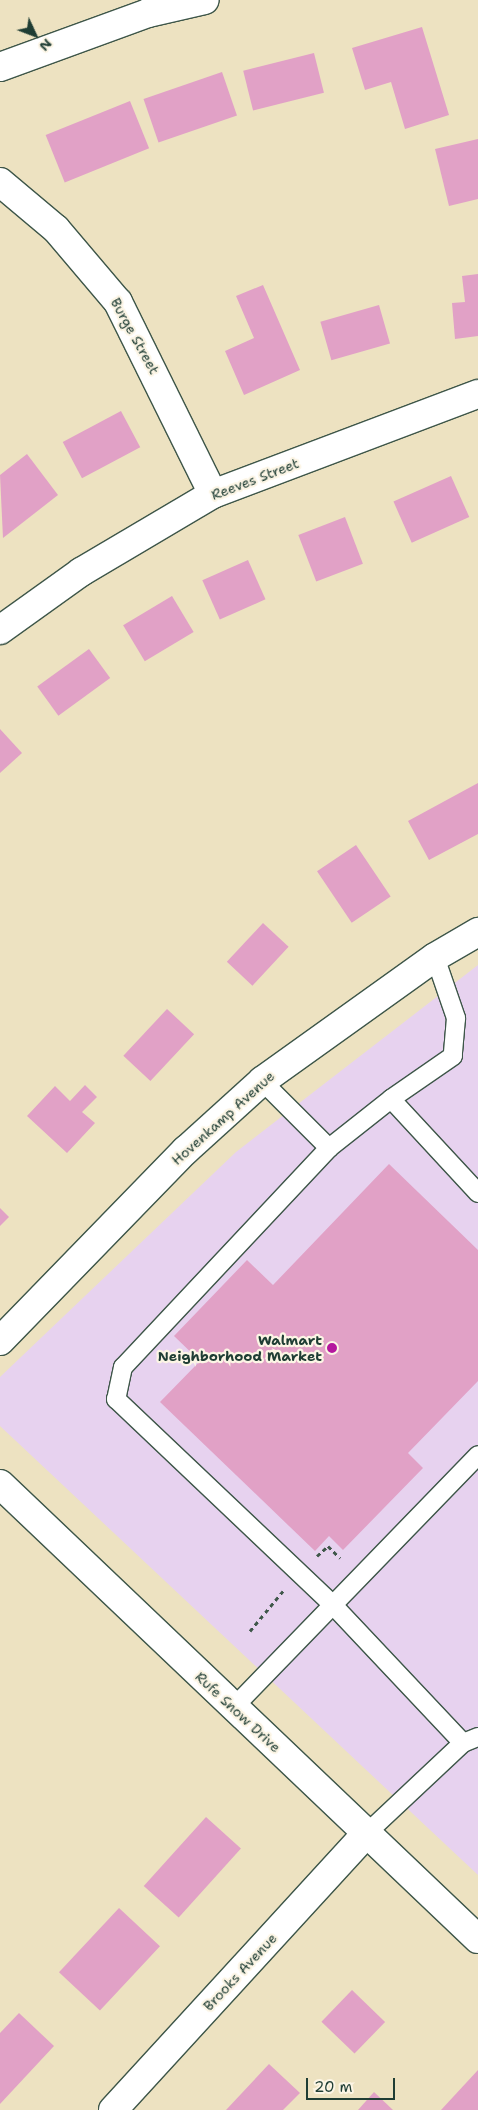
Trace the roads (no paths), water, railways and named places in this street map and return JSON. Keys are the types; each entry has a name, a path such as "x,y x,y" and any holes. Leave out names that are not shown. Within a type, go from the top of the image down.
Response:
{"street":[{"path":"0,67 148,13 205,0"},
{"name":"Burge Street","path":"0,182 56,229 118,302 213,494"},
{"name":"Reeves Street","path":"0,630 81,572 213,494 478,394"},
{"name":"Hovenkamp Avenue","path":"0,1341 186,1150 262,1081 435,957 478,932"},
{"name":"Rufe Snow Drive","path":"0,1484 233,1708 478,1939"},
{"name":"Brooks Avenue","path":"113,2110 367,1833"}],"lane":[{"path":"367,1833 471,1740 332,1604 116,1399 123,1368 329,1148 391,1100 453,1056 456,1018 435,957"},
{"path":"262,1081 329,1148"},
{"path":"391,1100 478,1193"},
{"path":"233,1708 478,1455"}],"place":[{"name":"Walmart Neighborhood Market","path":"332,1348"}]}
